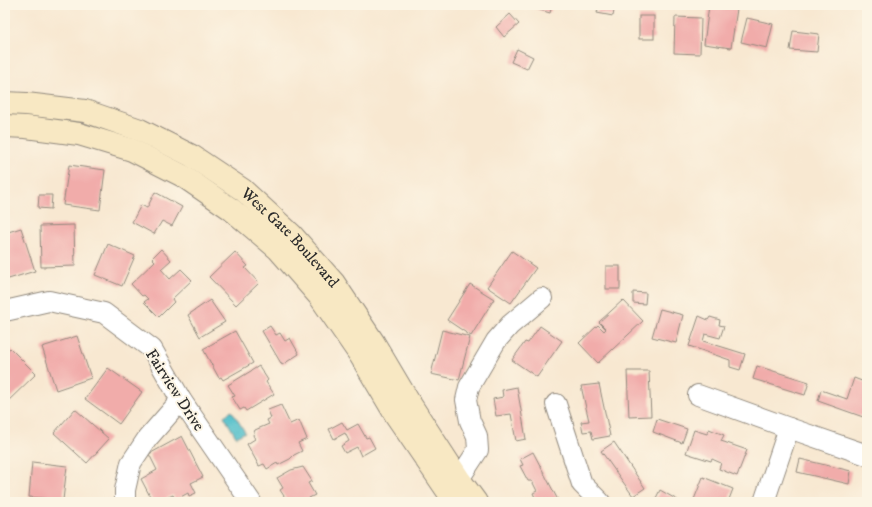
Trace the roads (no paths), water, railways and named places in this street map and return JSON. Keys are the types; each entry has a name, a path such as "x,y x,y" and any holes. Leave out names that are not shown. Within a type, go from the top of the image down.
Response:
{"street":[{"name":"West Gate Boulevard","path":"5,103 85,111 140,130 192,156 243,190 291,234 334,283 374,343 409,402 459,479 476,502"},
{"name":"West Gate Boulevard","path":"5,126 26,127 79,134 132,150 183,176 231,209 278,249 320,297 360,355 395,414 455,502"},
{"path":"459,479 478,450 477,436 470,421 466,400 469,387 496,341 510,325 542,298"},
{"name":"Fairview Drive","path":"5,311 49,301 104,313 152,349 181,400 251,502"},
{"path":"698,395 867,455"},
{"path":"125,502 125,490 131,463 147,439 181,400"},
{"path":"556,404 582,484 600,502"},
{"path":"764,502 789,428"}],"water":[{"path":"232,411 245,432 236,437 224,416"}]}
